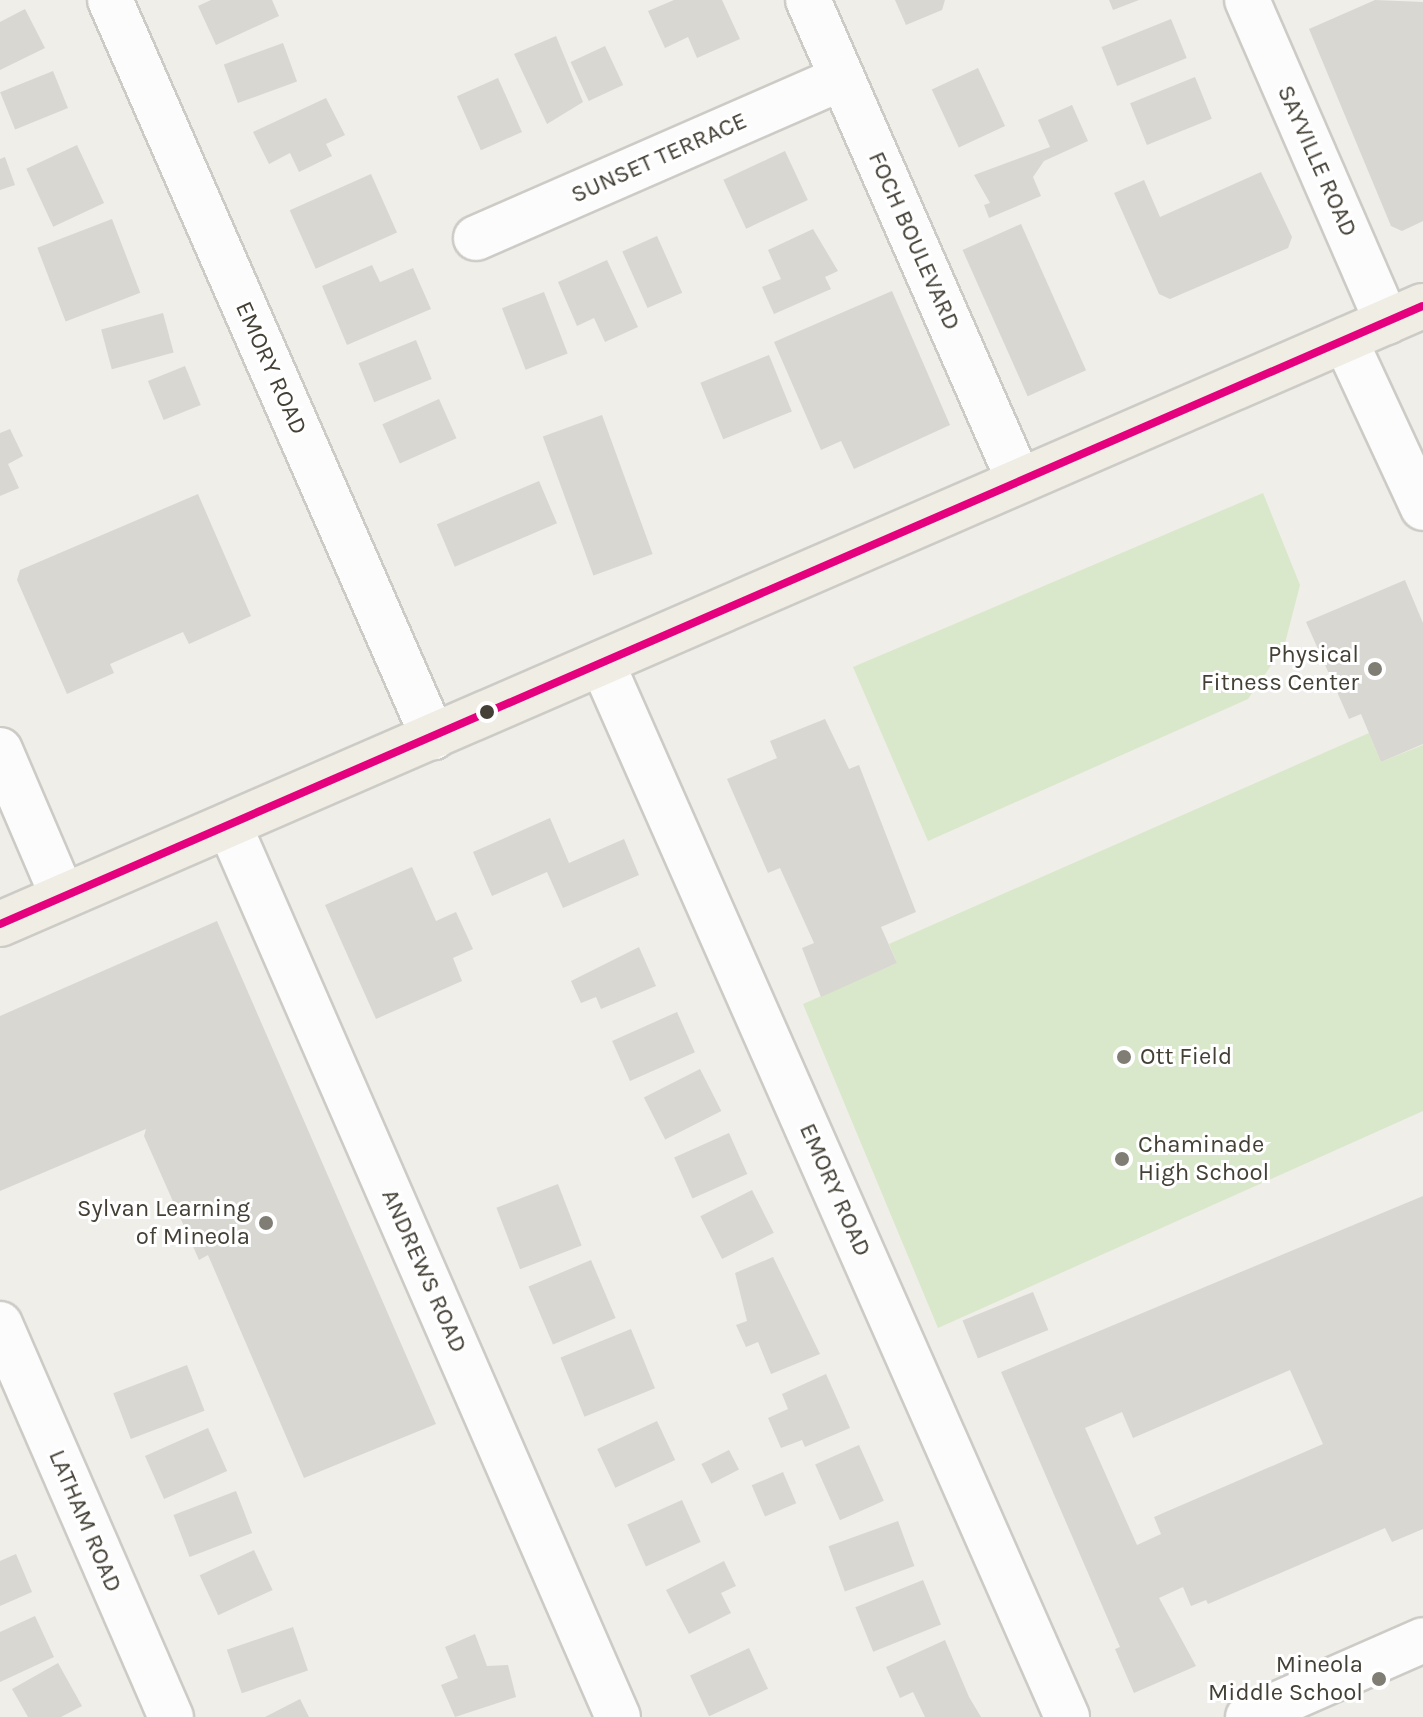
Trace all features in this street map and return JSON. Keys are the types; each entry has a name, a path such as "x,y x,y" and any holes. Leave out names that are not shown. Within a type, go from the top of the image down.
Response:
{"main road":[{"path":"0,924 1405,314"}],"street":[{"name":"EMORY ROAD","path":"110,0 433,737"},
{"name":"FOCH BOULEVARD","path":"808,0 1019,481"},
{"name":"SAYVILLE ROAD","path":"1247,0 1405,314"},
{"name":"SUNSET TERRACE","path":"476,238 842,78"},
{"path":"1345,340 1423,508"},
{"name":"EMORY ROAD","path":"602,663 1067,1717"},
{"path":"0,750 62,895"},
{"name":"ANDREWS ROAD","path":"229,825 618,1717"},
{"name":"LATHAM ROAD","path":"0,1324 171,1717"},
{"path":"1248,1717 1423,1640"}],"green space":[{"path":"1263,493 1300,585 1284,647 1248,699 928,841 853,667"},
{"name":"Ott Field","path":"1369,733 1381,762 1423,745 1423,1111 938,1328 803,1004 897,963 889,944"}],"building":[{"path":"211,0 272,0 279,16 216,45 198,6"},
{"path":"674,0 722,0 740,39 697,58 688,37 665,48 648,11"},
{"path":"895,0 945,0 942,10 906,25"},
{"path":"1109,0 1139,0 1113,10"},
{"path":"1375,0 1423,2 1423,221 1402,231 1391,226 1309,29"},
{"path":"25,9 45,48 0,70 0,22"},
{"path":"1171,19 1187,58 1117,86 1101,47"},
{"path":"556,36 583,102 547,124 514,54"},
{"path":"283,43 297,82 238,103 224,65"},
{"path":"605,46 623,85 589,101 571,62"},
{"path":"978,68 1005,126 959,148 932,90"},
{"path":"53,71 68,108 15,129 0,92"},
{"path":"1195,77 1212,119 1147,145 1130,103"},
{"path":"498,78 522,132 481,150 457,96"},
{"path":"326,98 345,135 326,144 332,156 299,172 290,153 269,164 253,132"},
{"path":"1072,105 1088,141 1044,161 1033,177 1041,196 989,218 984,205 990,203 974,175 1050,147 1038,120"},
{"path":"77,145 104,203 53,227 26,169"},
{"path":"785,151 808,200 746,229 723,180"},
{"path":"5,157 15,185 0,190 0,159"},
{"path":"1261,172 1292,237 1288,248 1170,299 1159,294 1114,193 1144,180 1160,217"},
{"path":"371,174 397,232 316,269 290,210"},
{"path":"112,219 140,293 66,321 37,248"},
{"path":"1021,224 1086,370 1028,396 963,250"},
{"path":"813,229 838,271 825,277 831,289 774,314 762,287 781,279 768,250"},
{"path":"657,236 682,293 648,308 622,251"},
{"path":"607,260 638,327 605,342 594,318 577,326 558,282"},
{"path":"372,265 380,282 413,268 431,309 347,345 322,286"},
{"path":"892,291 950,425 854,469 841,441 821,450 774,342"},
{"path":"544,292 568,354 526,370 502,308"},
{"path":"163,313 174,353 112,369 101,330"},
{"path":"416,340 432,379 374,402 359,363"},
{"path":"769,355 792,412 723,439 700,383"},
{"path":"185,366 201,405 164,420 148,381"},
{"path":"439,399 456,438 400,464 382,424"},
{"path":"602,415 653,554 593,576 543,437"},
{"path":"10,429 23,456 8,464 19,488 0,496 0,433"},
{"path":"539,481 557,523 455,567 437,524"},
{"path":"198,494 251,616 189,644 183,632 110,664 114,673 67,694 17,580 20,570"},
{"name":"Physical Fitness Center","path":"1405,580 1423,623 1423,744 1381,762 1361,714 1349,719 1306,622"},
{"path":"825,719 849,769 859,765 916,912 881,927 897,963 821,997 802,948 814,943 780,868 768,873 727,779 777,758 770,741"},
{"path":"550,818 569,863 624,839 639,875 563,908 547,872 492,896 473,852"},
{"path":"412,867 436,921 456,912 473,949 453,958 462,981 376,1019 325,905"},
{"name":"Sylvan Learning of Mineola","path":"217,921 436,1424 304,1478 208,1255 199,1260 144,1136 146,1129 0,1191 0,1016"},
{"path":"639,947 656,986 601,1009 596,997 581,1003 571,981"},
{"path":"677,1012 695,1052 630,1081 612,1041"},
{"path":"700,1069 721,1111 665,1139 644,1098"},
{"path":"729,1133 747,1174 692,1199 674,1157"},
{"path":"558,1184 582,1246 520,1269 496,1208"},
{"path":"752,1190 774,1233 722,1259 700,1216"},
{"path":"1423,1196 1423,1529 1392,1542 1385,1528 1208,1604 1206,1600 1191,1606 1183,1587 1159,1598 1196,1666 1134,1693 1115,1649 1120,1647 1001,1372","holes":["1290,1370 1323,1444 1154,1517 1161,1534 1137,1545 1085,1428 1122,1412 1133,1438"]},
{"path":"773,1257 820,1354 771,1374 758,1342 746,1347 736,1325 747,1321 735,1273"},
{"path":"591,1260 616,1318 553,1345 528,1287"},
{"path":"1033,1292 1048,1330 978,1358 963,1320"},
{"path":"631,1329 655,1388 585,1417 561,1357"},
{"path":"187,1365 205,1411 131,1439 113,1393"},
{"path":"826,1374 850,1428 805,1447 802,1440 781,1448 768,1418 788,1409 782,1394"},
{"path":"657,1421 675,1460 615,1488 597,1449"},
{"path":"208,1428 227,1471 164,1499 145,1456"},
{"path":"859,1445 884,1501 840,1520 815,1465"},
{"path":"729,1450 739,1470 711,1484 701,1464"},
{"path":"783,1472 796,1503 765,1517 752,1485"},
{"path":"236,1491 252,1533 190,1557 173,1515"},
{"path":"682,1500 701,1542 646,1566 627,1524"},
{"path":"898,1521 914,1566 845,1591 828,1546"},
{"path":"254,1550 273,1590 218,1615 200,1575"},
{"path":"16,1554 32,1592 0,1606 0,1561"},
{"path":"724,1561 736,1586 721,1593 731,1613 689,1634 666,1590"},
{"path":"923,1580 941,1625 873,1652 855,1607"},
{"path":"35,1616 54,1657 0,1682 0,1632"},
{"path":"293,1627 308,1670 242,1693 227,1650"},
{"path":"475,1634 487,1666 508,1665 516,1697 455,1717 441,1685 458,1678 445,1647"},
{"path":"945,1640 981,1717 925,1717 913,1692 900,1698 886,1667"},
{"path":"749,1648 768,1689 709,1716 690,1675"},
{"path":"58,1663 82,1706 61,1717 28,1717 12,1689"},
{"path":"300,1699 309,1717 265,1717"}],"transit line":[{"path":"0,924 1423,306"}],"place":[{"name":"Physical Fitness Center","path":"1375,669"},
{"name":"Ott Field","path":"1124,1057"},
{"name":"Chaminade High School","path":"1122,1159"},
{"name":"Sylvan Learning of Mineola","path":"266,1223"},
{"name":"Mineola Middle School","path":"1379,1679"}]}
